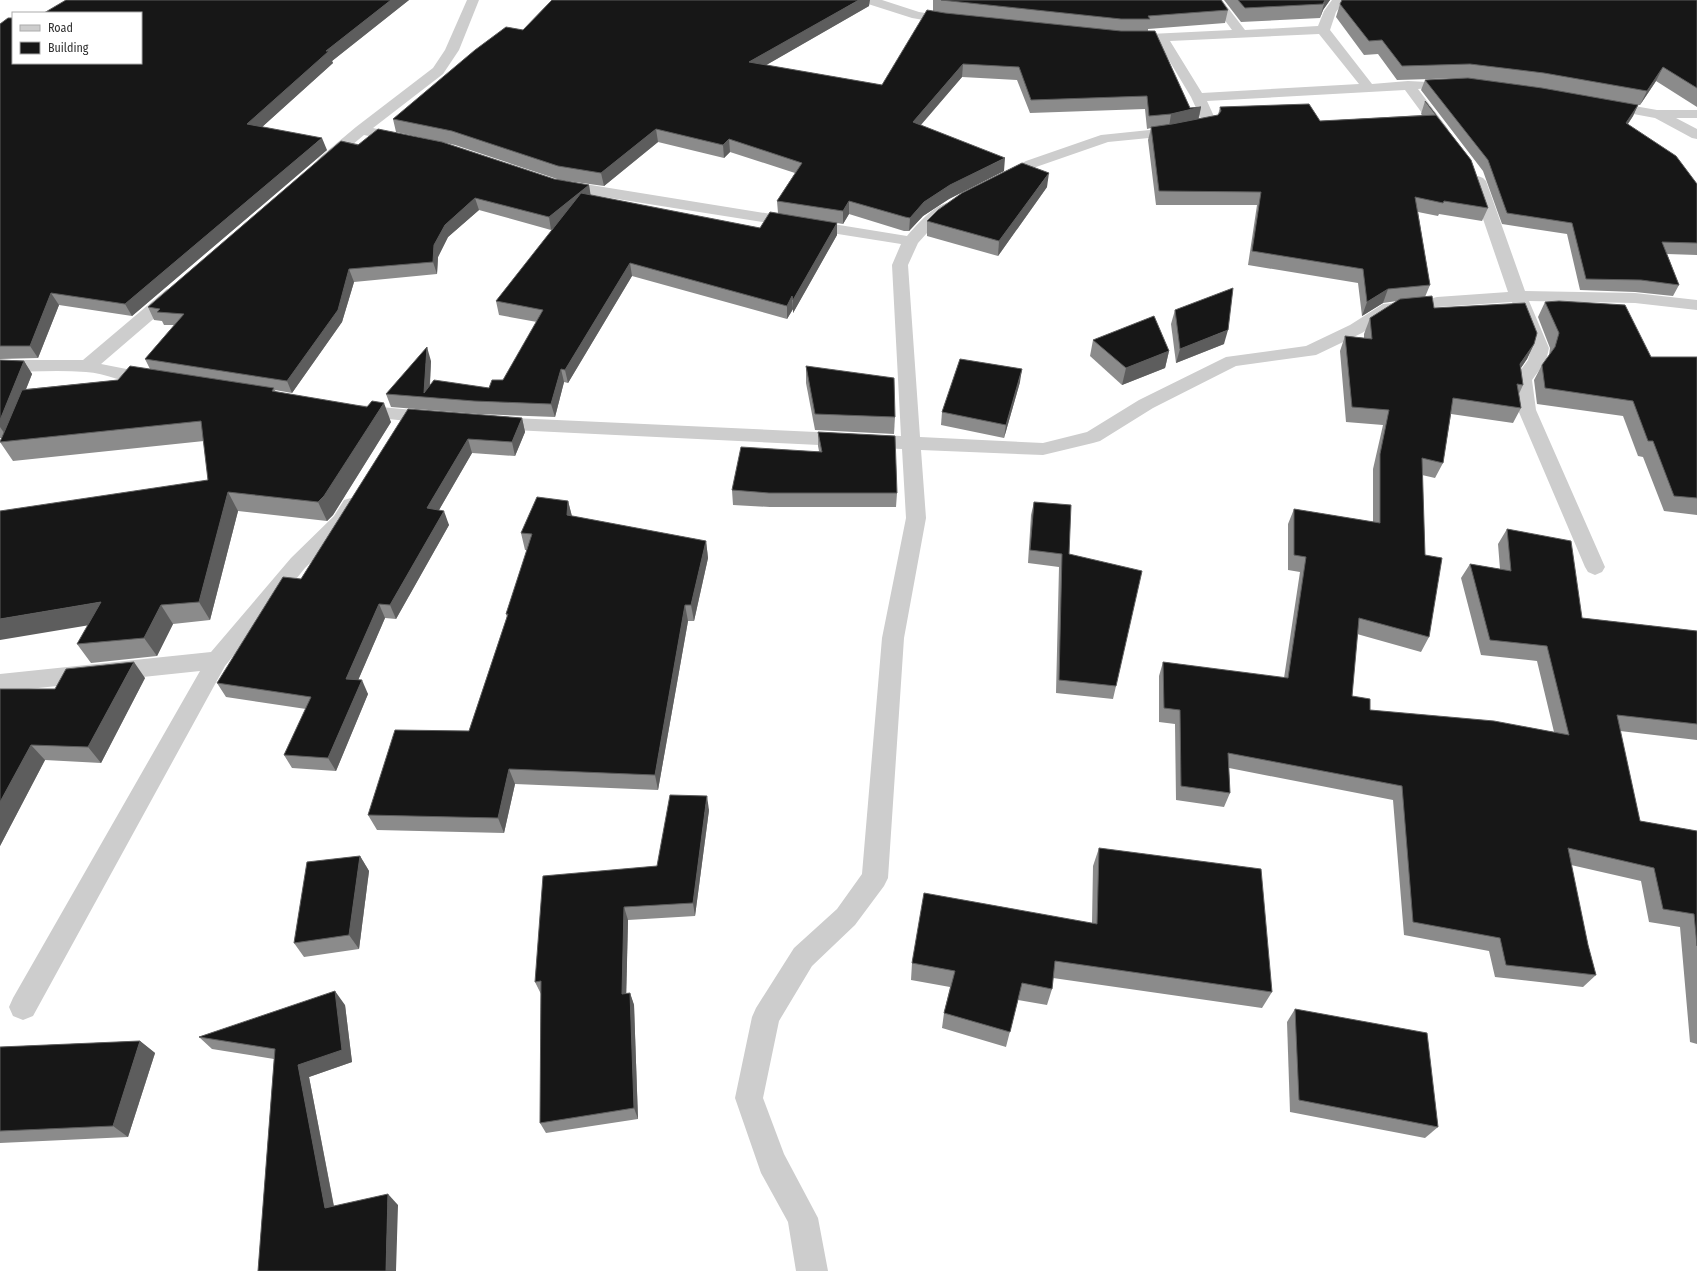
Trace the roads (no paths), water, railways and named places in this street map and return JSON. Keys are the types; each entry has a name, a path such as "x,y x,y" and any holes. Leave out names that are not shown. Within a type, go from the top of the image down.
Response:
{"street":[{"path":"313,171 361,130 438,71 452,50 473,0"},
{"path":"870,0 917,14 944,20 967,22"},
{"path":"1216,0 1242,34"},
{"path":"1323,30 1330,11 1339,0"},
{"path":"1141,38 1323,30"},
{"path":"1323,30 1368,87"},
{"path":"812,1271 803,1218 772,1162 749,1098 766,1017 803,957 846,917 875,878 893,638 916,518 900,265 911,241 930,220 956,203 1031,164 1106,138 1169,132 1210,123 1198,98 1162,38"},
{"path":"1198,98 1436,84"},
{"path":"1408,85 1452,143"},
{"path":"1590,102 1657,114 1697,114"},
{"path":"1657,114 1697,135"},
{"path":"361,130 420,142"},
{"path":"1470,166 1474,172 1518,296 1540,348 1537,362 1523,379 1527,410 1595,567"},
{"path":"543,180 557,185 911,241"},
{"path":"87,366 184,283"},
{"path":"478,422 1043,449 1093,437 1146,404 1232,361 1310,351 1356,329 1389,308 1425,305 1437,302 1518,296 1634,298 1697,305"},
{"path":"0,366 87,366 123,375 170,382"},
{"path":"342,408 454,420"},
{"path":"395,435 407,415"},
{"path":"23,1007 217,660 298,563 341,521 362,488"},
{"path":"0,683 217,660"}]}
